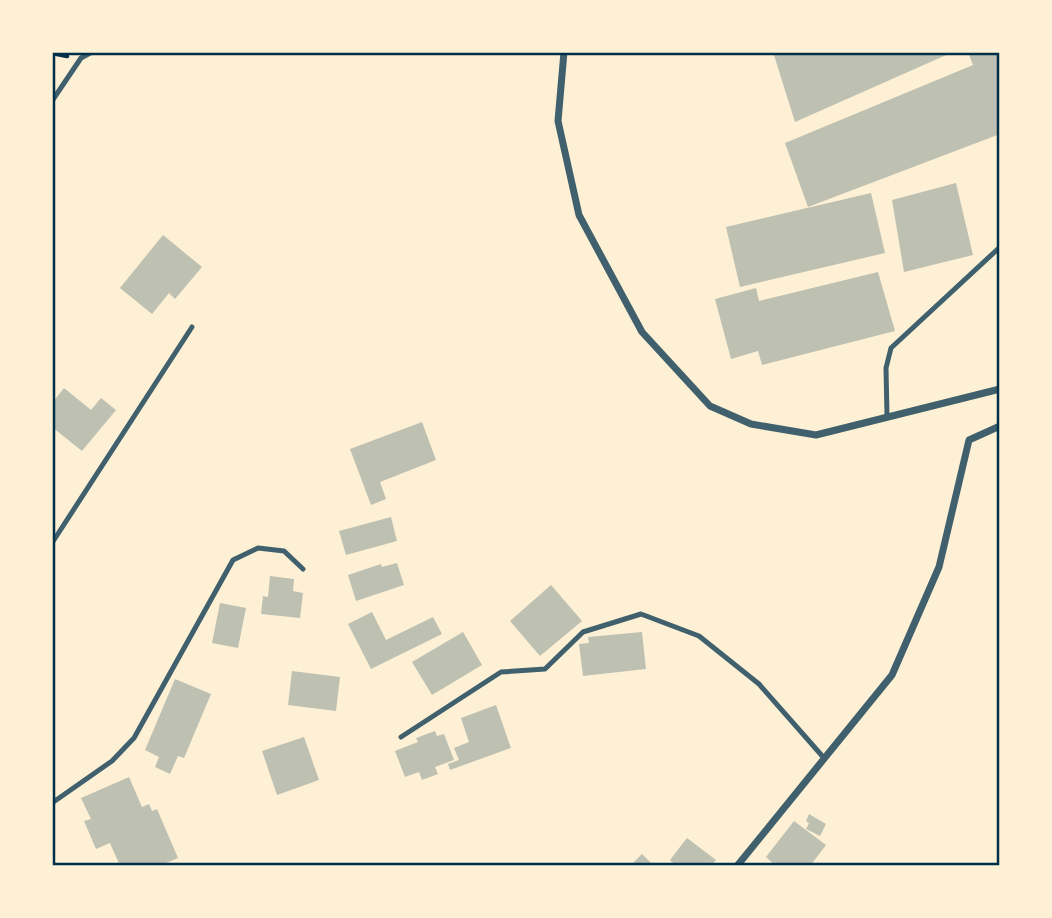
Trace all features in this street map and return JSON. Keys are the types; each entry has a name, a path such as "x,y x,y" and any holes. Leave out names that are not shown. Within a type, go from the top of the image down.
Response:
{"street":[{"path":"565,52 558,121 579,215 642,332 710,405 751,424 816,435 999,388"},
{"path":"737,866 892,675 939,567 969,440 999,426"}],"lane":[{"path":"52,101 81,58 92,52"},
{"path":"887,416 886,368 891,348 999,247"},
{"path":"52,543 192,327"},
{"path":"52,803 112,761 134,738 233,560 258,548 271,549 284,551 303,569"},
{"path":"401,737 501,672 545,669 583,632 641,614 699,636 759,684 824,758"}],"building":[{"path":"773,52 953,52 795,122"},
{"path":"968,52 1000,52 1000,134 808,207 785,143 973,65"},
{"path":"956,183 973,255 904,272 892,200"},
{"path":"871,193 885,253 740,287 726,227"},
{"path":"163,235 202,267 175,299 169,293 152,314 120,288"},
{"path":"878,272 895,331 762,365 758,351 731,359 715,299 756,288 759,301"},
{"path":"64,388 91,410 101,398 116,410 82,451 52,427 52,403"},
{"path":"422,422 436,460 380,482 386,499 371,505 350,449"},
{"path":"391,517 397,541 346,555 339,531"},
{"path":"397,563 404,585 356,601 348,575 381,564 382,567"},
{"path":"270,576 294,579 293,591 303,593 300,618 261,614 263,596 268,597"},
{"path":"551,585 582,621 540,656 510,621"},
{"path":"220,603 246,608 238,648 212,643"},
{"path":"372,612 386,640 433,617 442,634 371,669 348,624"},
{"path":"463,632 482,665 432,695 412,662"},
{"path":"642,632 646,669 583,676 579,644 589,643 588,637"},
{"path":"292,671 340,677 336,711 288,705"},
{"path":"175,679 211,694 184,758 178,756 170,774 155,767 159,757 145,750"},
{"path":"496,705 511,748 450,770 448,764 459,760 454,748 469,742 461,718"},
{"path":"435,731 437,736 444,734 454,760 435,767 438,774 422,780 419,772 405,777 395,751 418,742 416,738"},
{"path":"304,737 319,780 277,795 262,751"},
{"path":"129,777 142,807 149,804 152,811 157,809 178,858 159,866 120,866 110,843 96,849 84,821 91,819 81,798"},
{"path":"809,814 826,824 820,836 806,829"},
{"path":"794,821 826,845 810,866 776,866 766,857"},
{"path":"687,838 716,860 711,866 676,866 670,860"},
{"path":"642,854 654,866 630,866"}]}
